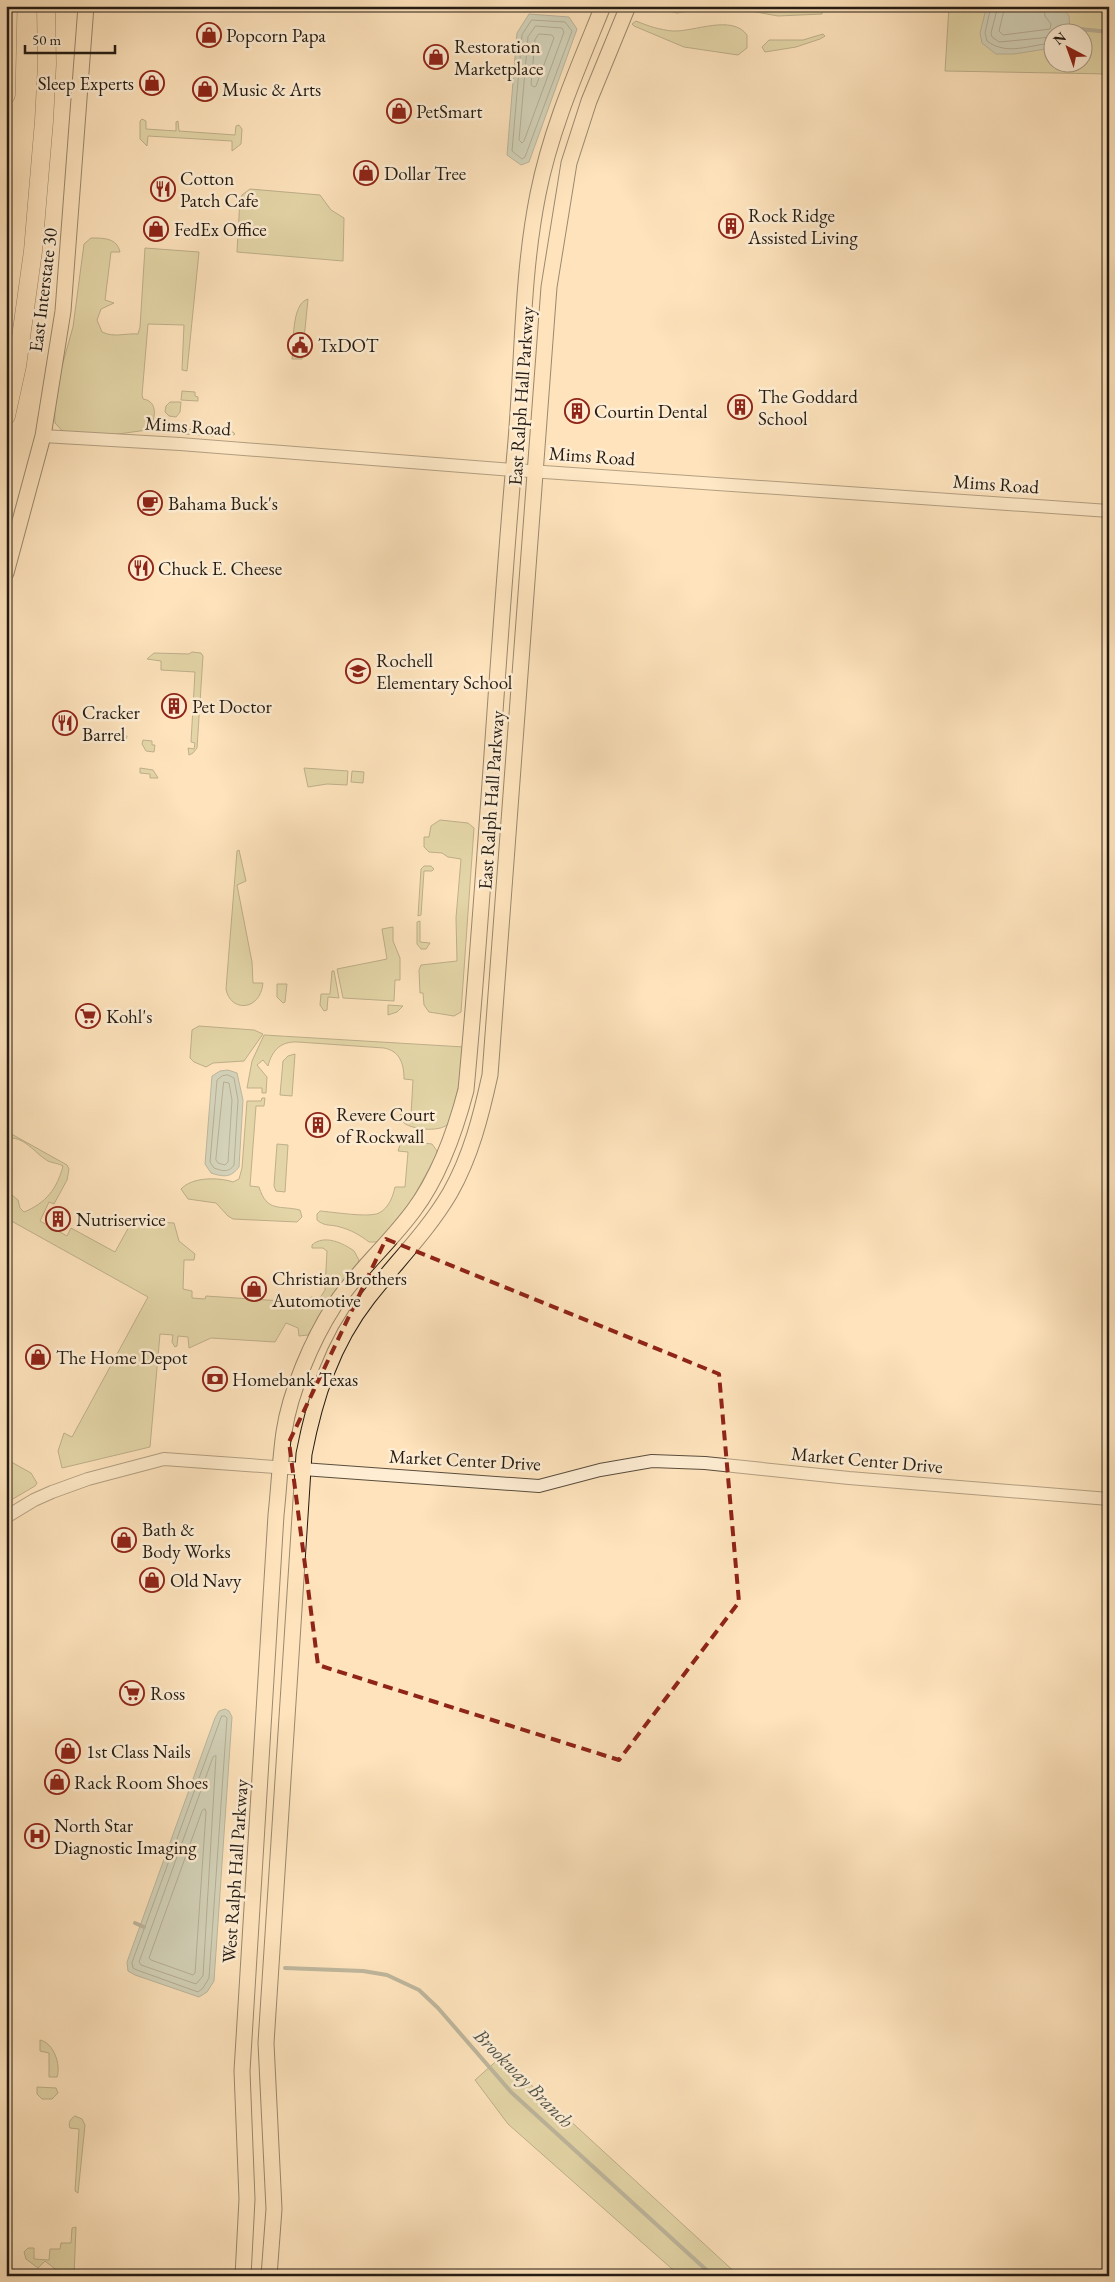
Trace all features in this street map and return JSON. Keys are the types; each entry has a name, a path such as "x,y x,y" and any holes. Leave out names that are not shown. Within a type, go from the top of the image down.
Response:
{"highway":[{"path":"6,95 8,6"},
{"path":"6,416 17,366 33,251 46,73 46,6"}],"main road":[{"name":"East Interstate 30","path":"6,573 43,436 64,302 86,6"},
{"name":"East Ralph Hall Parkway","path":"281,1469 284,1431 293,1399 308,1358 325,1322 334,1306 362,1268 391,1239 414,1210 437,1172 457,1124 466,1090 527,263 538,193 569,88 603,6"},
{"name":"East Ralph Hall Parkway","path":"304,1470 304,1454 313,1409 336,1348 368,1298 434,1220 451,1192 467,1158 480,1123 490,1075 549,287 569,163 589,101 628,6"},
{"name":"West Ralph Hall Parkway","path":"243,2276 247,2199 242,2071 281,1469"},
{"path":"269,2276 274,2208 266,2044 304,1470"}],"street":[{"name":"Mims Road","path":"43,436 180,444 513,470 1109,511"},
{"name":"Market Center Drive","path":"6,1517 34,1500 52,1492 88,1479 164,1459 281,1469 370,1475 394,1474 539,1486 600,1470 661,1462 705,1464 1109,1499"}],"highlighted area":[{"path":"386,1239 719,1374 739,1602 619,1760 318,1665 289,1442"}],"green space":[{"path":"648,6 717,6 677,13"},
{"path":"723,6 824,6 822,14 778,16"},
{"path":"949,6 1109,6 1109,74 945,71"},
{"path":"636,21 654,28 673,31 723,25 732,26 740,29 747,35 747,48 738,55 684,47 634,26 632,24"},
{"path":"823,34 825,36 820,39 796,47 765,52 762,47 769,40 803,40"},
{"path":"142,119 146,121 146,129 176,131 176,122 178,121 179,131 235,135 236,126 239,125 242,129 241,144 232,151 232,141 148,136 147,146 140,139 140,121"},
{"path":"250,189 320,195 331,210 344,218 343,261 237,252 240,199"},
{"path":"91,238 113,241 120,252 111,252 105,300 114,303 101,309 97,320 102,332 111,335 138,334 145,248 199,252 187,371 182,370 184,325 148,324 142,395 143,399 152,404 154,408 154,417 150,426 147,430 82,439 68,437 55,423 54,394 73,327 84,244"},
{"path":"308,299 302,359 292,359 296,316 303,302"},
{"path":"182,391 195,392 198,401 181,400"},
{"path":"170,402 181,402 180,412 176,417 169,416 165,412 166,406"},
{"path":"179,429 233,432 235,434 230,437 182,434"},
{"path":"192,652 201,653 203,656 197,748 189,755 188,748 194,749 195,743 191,742 195,672 161,670 161,661 147,659 154,653 189,654"},
{"path":"107,735 127,736 126,741 107,740"},
{"path":"143,740 152,741 152,745 155,745 154,752 146,751 142,744"},
{"path":"140,768 153,770 158,778 150,778 150,774 140,773"},
{"path":"304,768 348,771 347,785 327,784 308,787"},
{"path":"352,771 364,772 363,783 351,782"},
{"path":"440,820 468,823 474,828 461,1012 454,1016 429,1012 424,1005 423,993 420,993 419,970 421,965 457,961 456,918 461,859 448,857 442,853 429,852 424,847 424,837 429,837 431,826"},
{"path":"239,850 246,881 237,885 252,962 253,983 263,983 261,993 257,999 245,1006 233,1002 226,989 237,851"},
{"path":"424,866 431,866 434,869 432,871 424,871 421,915 418,916 421,869"},
{"path":"420,921 420,942 430,943 426,949 421,949 417,944 417,922"},
{"path":"393,927 393,941 400,958 400,980 395,980 394,1001 343,998 337,969 387,959 382,929"},
{"path":"332,971 334,971 339,998 328,997 327,1010 324,1011 320,1005 321,994 330,994"},
{"path":"277,984 287,984 285,1002 283,1003 277,997"},
{"path":"388,1005 403,1006 397,1012 388,1015"},
{"path":"199,1026 254,1030 263,1034 244,1061 213,1063 206,1067 194,1062 190,1058 192,1030"},
{"path":"264,1035 464,1047 461,1076 450,1122 441,1128 435,1129 421,1129 404,1123 400,1114 411,1115 413,1080 404,1079 400,1059 394,1052 384,1048 298,1042 287,1043 275,1051 268,1066 263,1060 257,1065 267,1077 266,1093 262,1093 262,1088 247,1088 252,1061"},
{"path":"295,1054 292,1096 280,1095 283,1061 288,1056"},
{"path":"262,1098 265,1098 264,1106 256,1106 250,1186 259,1187 262,1195 270,1204 300,1210 302,1217 297,1222 233,1219 216,1203 188,1199 181,1189 198,1180 220,1179 233,1182 239,1179 242,1168 247,1101 261,1101"},
{"path":"6,1131 67,1165 69,1169 67,1180 54,1204 49,1202 40,1221 67,1236 71,1228 115,1252 131,1223 139,1221 174,1223 179,1241 195,1254 194,1260 184,1260 183,1289 192,1291 192,1298 205,1299 206,1296 297,1302 297,1305 310,1305 311,1297 320,1298 325,1290 327,1251 323,1248 312,1248 312,1245 322,1240 333,1241 354,1251 359,1260 308,1335 299,1336 298,1328 286,1323 275,1342 211,1338 189,1348 188,1337 178,1336 177,1346 175,1347 172,1342 173,1335 160,1334 150,1447 62,1468 58,1451 64,1433 72,1437 148,1297 6,1218 6,1190 18,1200 20,1208 24,1212 44,1200 54,1188 63,1166 48,1161 18,1139 6,1138"},
{"path":"406,1141 432,1144 437,1151 436,1156 412,1200 378,1242 369,1242 348,1230 317,1220 317,1214 320,1211 367,1215 382,1211 390,1202 395,1187 405,1187 408,1152 398,1151 400,1145"},
{"path":"277,1144 288,1145 285,1192 276,1191 274,1186"},
{"path":"6,1459 31,1473 37,1483 6,1503 6,1478 11,1476 6,1466"},
{"path":"40,2040 49,2045 53,2050 58,2067 57,2077 49,2077 49,2053 40,2051"},
{"path":"501,2057 739,2276 680,2276 508,2124 475,2080"},
{"path":"37,2087 56,2088 58,2093 52,2099 42,2099 37,2094"},
{"path":"75,2116 82,2119 85,2125 78,2193 75,2191 79,2129 70,2128 69,2124"},
{"path":"76,2227 74,2276 64,2276 45,2261 38,2268 26,2259 24,2252 28,2248 34,2248 34,2259 49,2260 50,2249 60,2249 61,2243 71,2243 72,2228"}],"water":[{"path":"995,6 1061,6 1069,16 1069,22 1042,22 1042,50 1014,54 996,54 982,43 980,33 986,9"},
{"path":"529,14 569,17 577,29 529,162 521,165 507,155 517,33"},
{"path":"228,1070 237,1073 243,1100 239,1167 230,1175 223,1176 211,1173 205,1164 212,1076 220,1071"},
{"path":"225,1709 229,1711 232,1717 214,1981 207,1992 199,1997 135,1975 128,1971 127,1962 215,1718 219,1711"}],"waterway":[{"path":"1092,30 1109,32"},
{"name":"Brookway Branch","path":"135,1923 144,1927"},
{"name":"Brookway Branch","path":"285,1968 363,1971 387,1975 419,1990 438,2008 511,2092 713,2276"}],"place":[{"name":"Popcorn Papa","path":"209,35"},
{"name":"Restoration Marketplace","path":"436,57"},
{"name":"Sleep Experts","path":"152,83"},
{"name":"Music & Arts","path":"205,89"},
{"name":"PetSmart","path":"399,111"},
{"name":"Dollar Tree","path":"366,173"},
{"name":"Cotton Patch Cafe","path":"163,189"},
{"name":"Rock Ridge Assisted Living","path":"731,226"},
{"name":"FedEx Office","path":"156,229"},
{"name":"TxDOT","path":"300,345"},
{"name":"The Goddard School","path":"740,407"},
{"name":"Courtin Dental","path":"577,411"},
{"name":"Bahama Buck's","path":"150,503"},
{"name":"Chuck E. Cheese","path":"141,568"},
{"name":"Rochell Elementary School","path":"358,671"},
{"name":"Pet Doctor","path":"174,706"},
{"name":"Cracker Barrel","path":"65,723"},
{"name":"Kohl's","path":"88,1016"},
{"name":"Revere Court of Rockwall","path":"318,1125"},
{"name":"Nutriservice","path":"58,1219"},
{"name":"Christian Brothers Automotive","path":"254,1289"},
{"name":"The Home Depot","path":"38,1357"},
{"name":"Homebank Texas","path":"215,1379"},
{"name":"Bath & Body Works","path":"124,1540"},
{"name":"Old Navy","path":"152,1580"},
{"name":"Ross","path":"132,1693"},
{"name":"1st Class Nails","path":"68,1751"},
{"name":"Rack Room Shoes","path":"57,1782"},
{"name":"North Star Diagnostic Imaging","path":"37,1836"}]}
